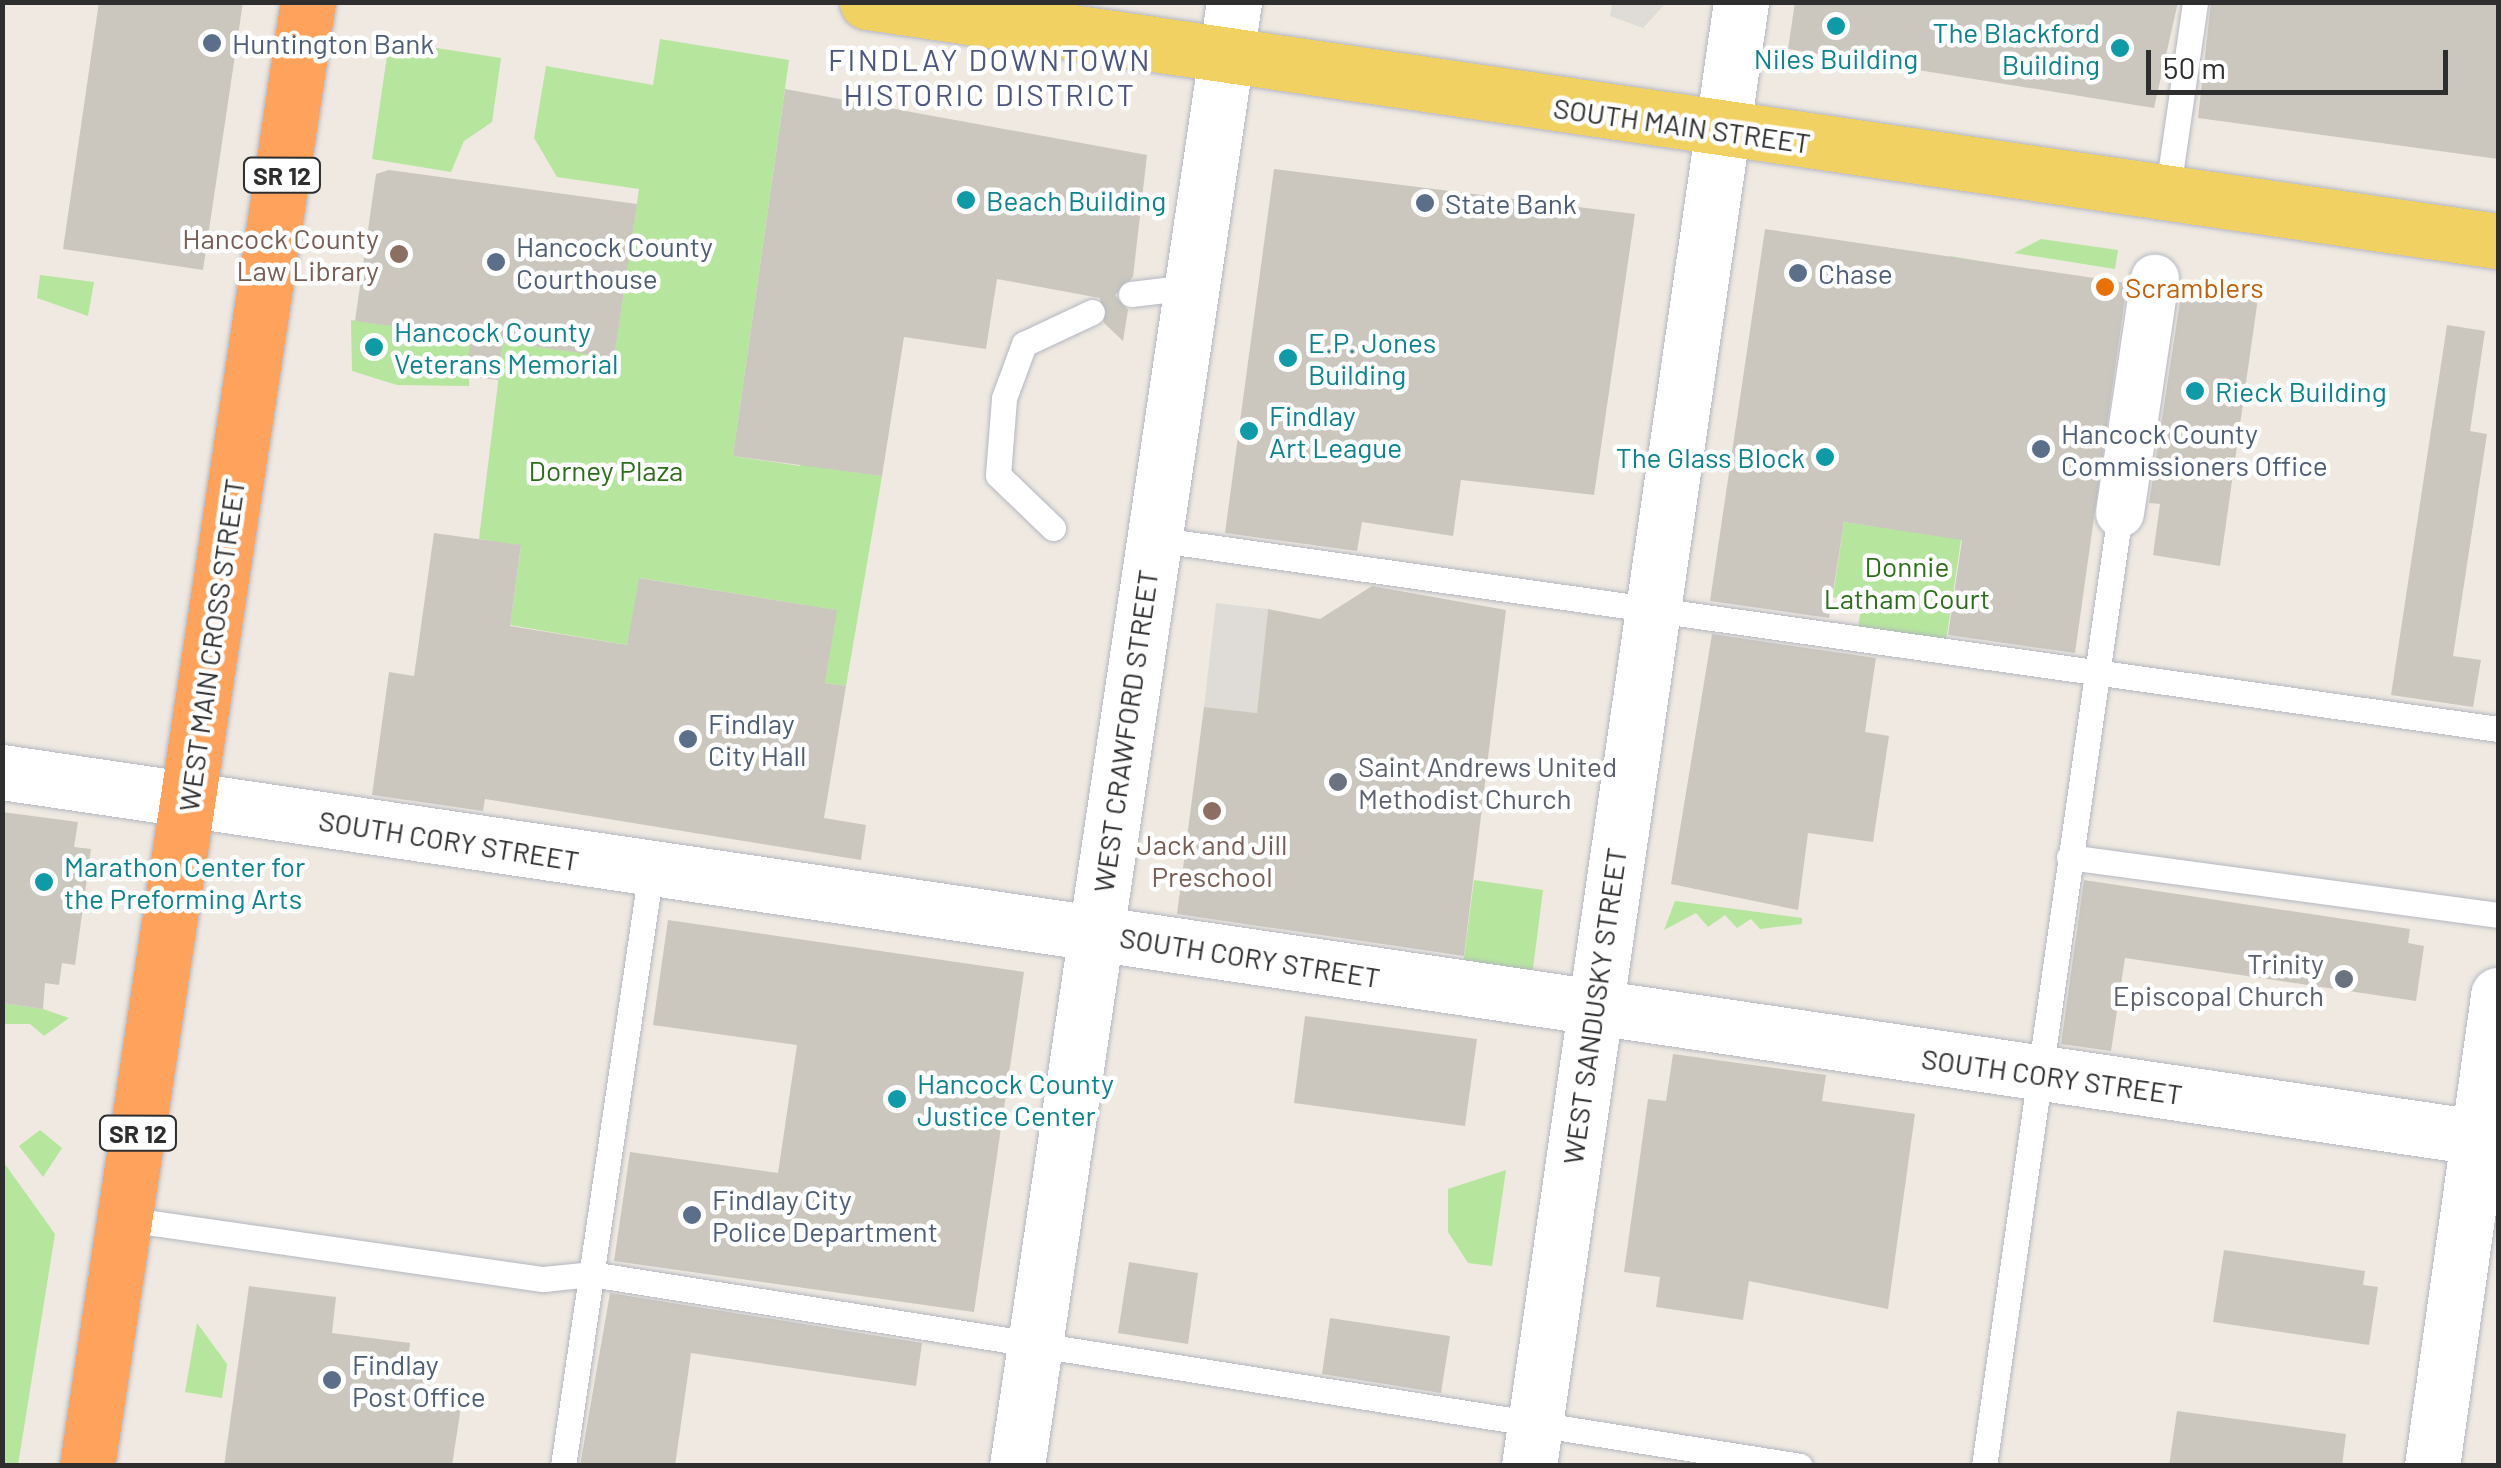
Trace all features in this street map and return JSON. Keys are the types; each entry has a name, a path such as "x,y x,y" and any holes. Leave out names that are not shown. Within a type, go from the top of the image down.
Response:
{"highway":[{"name":"WEST MAIN CROSS STREET","path":"88,1466 308,2"}],"main road":[{"name":"SOUTH MAIN STREET","path":"867,2 1722,132 2498,242"}],"street":[{"name":"WEST CRAWFORD STREET","path":"1016,1466 1234,2"},
{"name":"WEST SANDUSKY STREET","path":"1532,1447 1741,2"},
{"path":"2120,513 2155,278"},
{"name":"SOUTH CORY STREET","path":"2,772 2488,1139"},
{"path":"2432,1466 2482,1231 2498,996"}],"lane":[{"path":"2167,195 2195,2"},
{"path":"1130,294 1190,287"},
{"path":"1053,528 998,475 1004,398 1024,344 1092,312"},
{"path":"1984,1466 2036,1074 2120,513"},
{"path":"1153,539 1652,606 2498,729"},
{"path":"2069,857 2498,916"},
{"path":"562,1466 651,870"},
{"path":"125,1219 542,1279 591,1274 1034,1349 1532,1447 1800,1466"}],"green space":[{"name":"Dorney Plaza","path":"660,39 789,60 733,456 800,466 804,437 848,471 882,476 846,686 825,683 836,610 640,578 627,645 510,625 521,546 479,539 503,342 614,357 639,189 557,177 534,138 546,66 653,85"},
{"path":"398,42 501,58 492,122 464,141 451,172 372,159 388,49"},
{"path":"2041,239 2118,250 2115,269 2014,253"},
{"name":"Donnie Latham Court","path":"1950,256 2002,265 1946,641 1858,628 1862,602 1833,597 1844,522 1908,531"},
{"path":"40,275 94,282 88,316 37,298"},
{"path":"351,320 471,337 469,386 397,385 352,371"},
{"path":"1474,880 1543,890 1532,976 1463,966"},
{"path":"1675,901 1802,918 1802,924 1760,929 1751,919 1737,928 1725,915 1708,927 1696,913 1664,930"},
{"path":"3,1003 43,1009 69,1018 44,1036 30,1024 3,1024"},
{"path":"40,1130 62,1148 43,1177 19,1146"},
{"path":"2,1160 55,1234 18,1465 3,1465"},
{"path":"1506,1170 1492,1266 1468,1263 1448,1232 1448,1189"},
{"path":"197,1323 227,1364 222,1398 185,1392"}],"shaded area":[{"path":"1612,2 1666,3 1643,28 1610,16"},
{"path":"1216,603 1268,609 1257,713 1204,707"}],"building":[{"path":"99,2 243,2 203,270 63,249"},
{"path":"1795,2 2178,2 2154,108 1788,49"},
{"path":"2211,2 2498,2 2498,159 2198,118"},
{"path":"785,89 1147,155 1133,277 1115,295 1128,310 1123,341 1104,323 1100,298 997,279 986,349 904,337 882,476 733,456"},
{"path":"1274,169 1635,214 1594,495 1461,480 1453,536 1362,522 1357,551 1225,533"},
{"name":"Hancock County Courthouse","path":"389,170 637,204 614,358 503,342 498,380 482,378 466,375 471,337 355,321 376,174"},
{"path":"1765,229 2127,283 2075,653 1948,635 1962,540 1844,522 1829,618 1710,601"},
{"name":"Rieck Building","path":"2182,288 2258,298 2220,566 2153,555 2160,504 2149,503"},
{"path":"2447,325 2485,331 2470,431 2487,434 2453,656 2481,660 2473,707 2391,695"},
{"name":"Findlay City Hall","path":"434,533 521,545 510,626 627,645 639,578 837,610 825,683 846,686 824,818 866,825 861,860 485,799 483,811 372,795 389,672 414,676"},
{"name":"Saint Andrews United Methodist Church","path":"1372,586 1506,610 1464,956 1177,914 1204,707 1257,713 1268,609 1320,619"},
{"path":"1712,634 1876,658 1865,732 1889,736 1873,842 1808,833 1798,910 1671,884"},
{"name":"Marathon Center for the Preforming Arts","path":"2,812 78,822 74,847 91,849 75,965 62,963 59,985 45,983 43,1009 2,1003"},
{"name":"Trinity Episcopal Church","path":"2084,880 2410,929 2408,943 2424,946 2416,1001 2125,958 2111,1051 2061,1044"},
{"name":"Hancock County Justice Center","path":"668,920 1024,972 974,1312 614,1261 630,1152 778,1173 797,1045 653,1025"},
{"path":"1305,1016 1477,1039 1465,1126 1294,1103"},
{"path":"1673,1054 1826,1075 1822,1101 1915,1114 1888,1309 1749,1281 1743,1320 1656,1307 1660,1277 1624,1272 1648,1099 1666,1101"},
{"path":"2224,1250 2365,1271 2363,1285 2378,1287 2369,1345 2213,1322"},
{"path":"1129,1262 1198,1273 1188,1344 1118,1333"},
{"name":"Findlay Post Office","path":"249,1286 336,1297 332,1333 410,1343 407,1370 430,1373 428,1388 463,1393 452,1466 224,1466"},
{"path":"610,1293 922,1343 916,1386 691,1353 675,1466 580,1466"},
{"path":"1330,1318 1450,1336 1441,1393 1322,1374"},
{"path":"2177,1411 2346,1434 2342,1466 2169,1466"}],"place":[{"name":"Niles Building","path":"1836,26"},
{"name":"Huntington Bank","path":"212,43"},
{"name":"The Blackford Building","path":"2120,48"},
{"name":"Beach Building","path":"966,200"},
{"name":"State Bank","path":"1425,203"},
{"name":"Hancock County Law Library","path":"399,254"},
{"name":"Hancock County Courthouse","path":"496,262"},
{"name":"Chase","path":"1798,273"},
{"name":"Scramblers","path":"2105,287"},
{"name":"Hancock County Veterans Memorial","path":"374,347"},
{"name":"E.P. Jones Building","path":"1288,358"},
{"name":"Rieck Building","path":"2195,391"},
{"name":"Findlay Art League","path":"1249,431"},
{"name":"Hancock County Commissioners Office","path":"2041,449"},
{"name":"The Glass Block","path":"1825,457"},
{"name":"Findlay City Hall","path":"688,739"},
{"name":"Saint Andrews United Methodist Church","path":"1338,782"},
{"name":"Jack and Jill Preschool","path":"1212,811"},
{"name":"Marathon Center for the Preforming Arts","path":"44,882"},
{"name":"Trinity Episcopal Church","path":"2344,979"},
{"name":"Hancock County Justice Center","path":"897,1099"},
{"name":"Findlay City Police Department","path":"692,1215"},
{"name":"Findlay Post Office","path":"332,1380"}],"district":[{"name":"FINDLAY DOWNTOWN HISTORIC DISTRICT","path":"990,76"}]}
